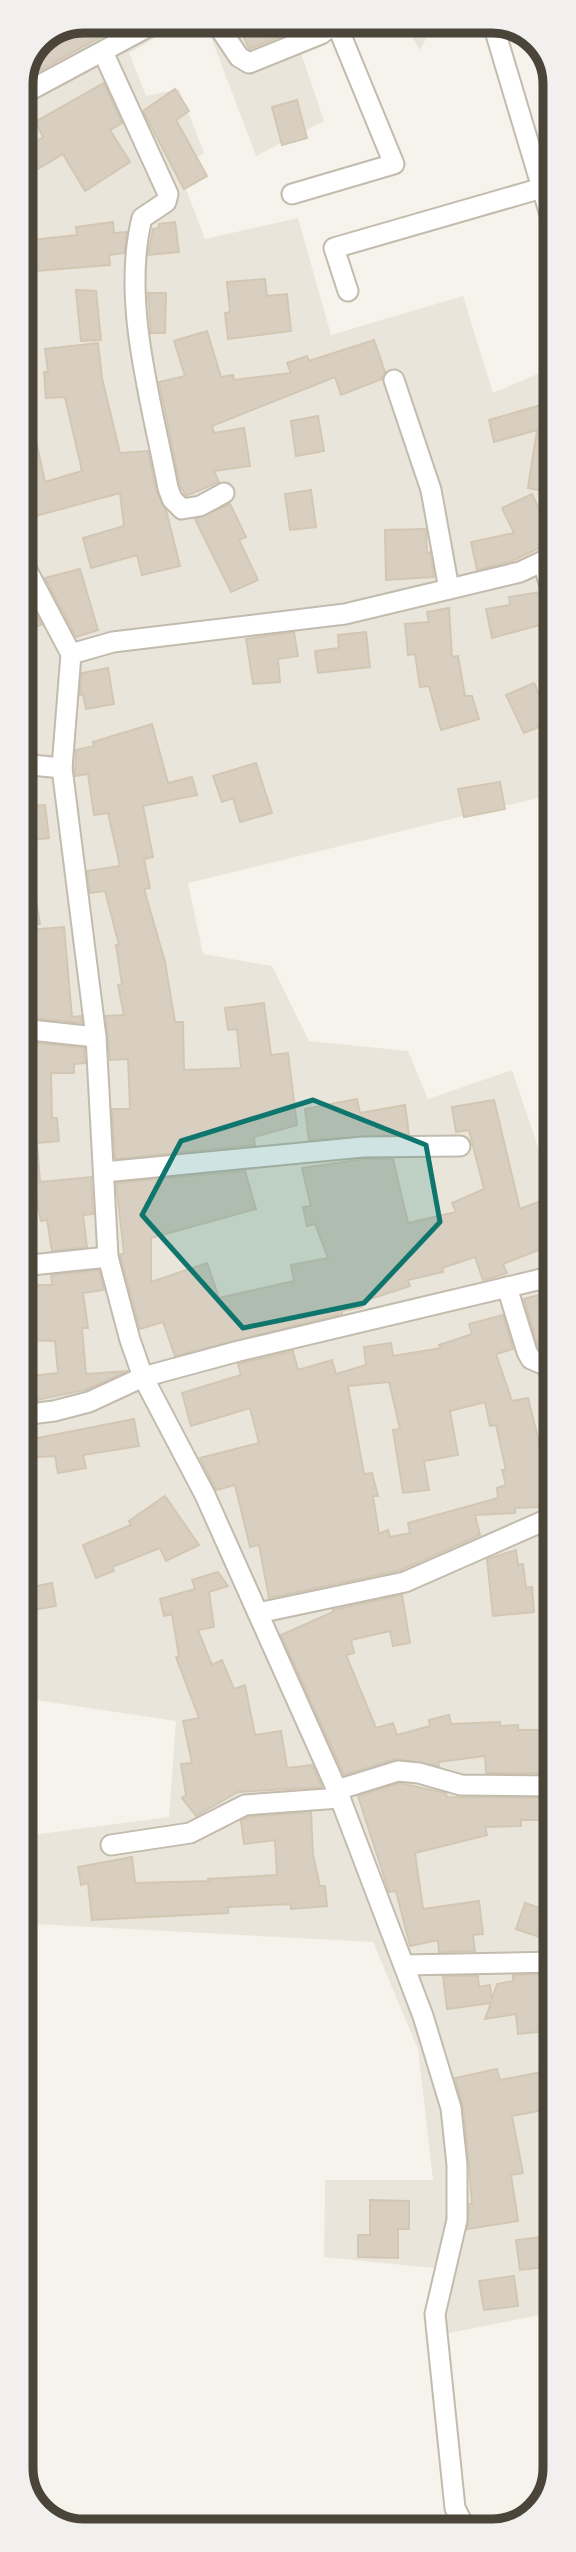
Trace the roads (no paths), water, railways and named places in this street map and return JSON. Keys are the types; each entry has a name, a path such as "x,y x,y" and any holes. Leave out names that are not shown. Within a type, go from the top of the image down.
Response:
{"street":[{"path":"33,89 137,33"},
{"path":"223,33 239,57 249,63 322,33"},
{"path":"292,194 394,164 342,33"},
{"path":"495,33 543,191"},
{"path":"103,52 168,194 166,202 142,218 135,277 136,310 168,488 172,499 182,509 200,506 224,493"},
{"path":"348,291 334,248 542,188"},
{"path":"394,380 430,490 449,589"},
{"path":"71,654 113,642 345,614 520,572 543,561"},
{"path":"33,582 71,654 62,768 96,1037 108,1256 130,1340 143,1377 205,1495 338,1794 423,2016 451,2108 457,2165 457,2220 435,2314 455,2508 460,2519"},
{"path":"33,765 62,768"},
{"path":"33,1030 96,1037"},
{"path":"104,1172 349,1148 460,1146"},
{"path":"33,1265 108,1256"},
{"path":"33,1414 96,1400 143,1377 239,1351 543,1279"},
{"path":"507,1287 527,1352 531,1359 543,1365"},
{"path":"258,1613 405,1582 543,1521"},
{"path":"111,1845 190,1833 245,1805 338,1794 398,1771 419,1773 461,1785 543,1786"},
{"path":"404,1965 543,1962"}]}
